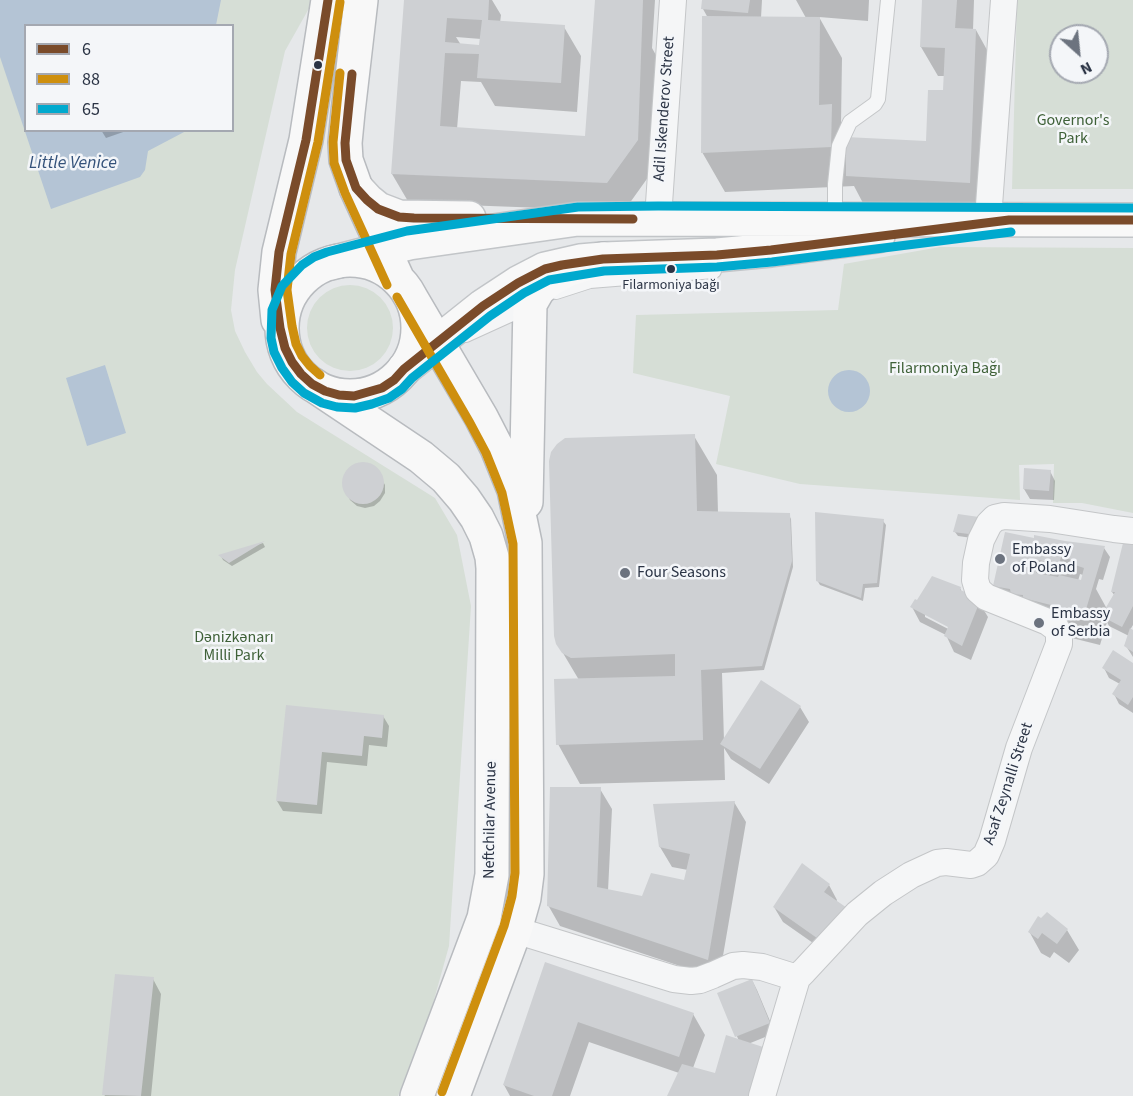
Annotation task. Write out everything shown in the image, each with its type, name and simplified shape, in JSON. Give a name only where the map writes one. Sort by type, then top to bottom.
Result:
[{"type":"main road","points":[[328,0],[306,140],[279,252],[275,290],[280,328],[285,348],[292,362],[312,384],[332,393],[354,396],[382,388],[483,306],[518,283],[545,269],[580,261],[603,259],[717,255],[782,249],[999,219]]},
{"type":"main road","points":[[361,0],[345,143],[346,160],[356,188],[414,303],[418,316],[414,351],[404,369]]},
{"type":"main road","points":[[356,188],[378,209],[399,217],[1133,220]]},
{"type":"main road","points":[[285,348],[284,313],[293,291],[320,267],[350,257],[409,243],[578,219]]},
{"type":"main road","points":[[525,543],[530,304],[538,290],[549,280],[567,270],[603,259]]},
{"type":"main road","points":[[331,263],[360,261],[374,264],[387,270],[403,285]]},
{"type":"main road","name":"Neftchilar Avenue","points":[[403,285],[482,417],[507,469],[514,490],[525,543],[527,874],[524,898],[515,930],[453,1096]]},
{"type":"main road","name":"Neftchilar Avenue","points":[[312,384],[422,457],[446,478],[477,518],[486,536],[493,568],[492,875],[484,918],[417,1096]]},
{"type":"street","name":"Adil Iskenderov Street","points":[[658,218],[673,0]]},
{"type":"street","points":[[999,219],[1004,0]]},
{"type":"street","name":"Asaf Zeynalli Street","points":[[762,1096],[797,978],[857,914],[890,888],[937,863],[971,865],[982,860],[992,841],[1019,748],[1059,644],[1059,634],[1056,628],[1048,622],[986,597],[978,590],[975,580],[976,563],[981,540],[989,524],[995,518],[1004,516],[1050,519],[1133,531]]},
{"type":"street","points":[[515,930],[690,981],[700,980],[734,966],[743,965],[762,967],[797,978]]},
{"type":"lane","points":[[835,219],[835,184],[839,146],[850,122],[875,104],[878,99],[888,0]]},
{"type":"lane","points":[[438,342],[465,335],[566,288],[590,281],[762,267],[896,234]]},
{"type":"green space","name":"Dənizkənarı Milli Park","points":[[0,0],[312,0],[285,51],[235,270],[231,310],[235,331],[257,372],[297,412],[435,498],[457,535],[471,606],[449,946],[432,1007],[398,1096],[0,1096]]},
{"type":"green space","name":"Governor's Park","points":[[1017,0],[1133,0],[1133,189],[1012,189]]},
{"type":"green space","name":"Filarmoniya Bağı","points":[[940,247],[1133,248],[1133,513],[1082,503],[1053,503],[1054,464],[1019,465],[1020,500],[800,484],[716,464],[730,396],[633,373],[636,315],[838,310],[844,264]]},
{"type":"green space","points":[[342,285],[358,285],[381,297],[390,311],[393,328],[390,345],[381,359],[358,371],[342,371],[326,364],[314,352],[307,336],[307,320],[314,304],[326,292]]},
{"type":"water","name":"Little Venice","points":[[0,0],[221,0],[216,24],[24,24],[24,129],[0,57]]},
{"type":"water","name":"Little Venice","points":[[25,132],[184,132],[148,151],[145,170],[140,177],[51,209]]},
{"type":"water","points":[[105,365],[126,433],[87,446],[66,378]]},
{"type":"water","points":[[849,370],[857,371],[864,376],[869,383],[869,399],[864,406],[857,411],[849,412],[841,411],[834,406],[829,399],[828,391],[829,383],[834,376],[841,371]]},
{"type":"building","points":[[404,0],[489,0],[488,20],[565,25],[561,83],[477,78],[479,54],[445,53],[440,126],[585,136],[595,0],[643,0],[638,140],[607,183],[391,174]],"holes":[[[447,18],[482,20],[479,45],[445,42]]]},
{"type":"building","points":[[702,0],[750,0],[748,13],[701,9]]},
{"type":"building","points":[[922,0],[957,0],[955,28],[976,29],[970,183],[846,176],[846,137],[926,141],[928,90],[943,90],[945,48],[920,47]]},
{"type":"building","points":[[702,16],[820,17],[819,105],[832,104],[831,147],[701,153]]},
{"type":"building","name":"Four Seasons","points":[[695,434],[697,511],[790,513],[792,561],[762,666],[701,670],[703,740],[556,745],[554,679],[675,676],[675,654],[571,658],[562,653],[556,644],[549,461],[551,452],[565,438]]},
{"type":"building","points":[[363,462],[378,468],[384,483],[378,498],[363,504],[348,498],[342,483],[348,468]]},
{"type":"building","points":[[1024,468],[1051,470],[1049,491],[1023,489]]},
{"type":"building","points":[[815,512],[884,519],[877,583],[863,584],[861,598],[816,581]]},
{"type":"building","points":[[958,514],[979,517],[977,535],[953,532]]},
{"type":"building","points":[[1005,532],[1034,538],[1034,535],[1105,546],[1084,616],[1054,610],[1055,606],[1023,598],[1023,595],[1011,594],[1010,589],[993,586]],"holes":[[[1061,557],[1073,560],[1072,564],[1084,568],[1081,580],[1036,573],[1039,560],[1059,565]]]},
{"type":"building","points":[[265,541],[229,563],[218,555]]},
{"type":"building","points":[[1123,543],[1133,544],[1133,606],[1122,627],[1101,616],[1115,592],[1111,592]]},
{"type":"building","points":[[932,576],[961,587],[960,590],[976,596],[980,601],[962,646],[944,636],[948,627],[910,607]]},
{"type":"building","points":[[1130,628],[1133,630],[1133,652],[1124,646]]},
{"type":"building","points":[[1113,650],[1133,663],[1133,697],[1128,705],[1112,694],[1121,680],[1102,668]]},
{"type":"building","points":[[761,680],[801,706],[760,769],[720,744]]},
{"type":"building","points":[[286,705],[384,715],[382,738],[364,736],[362,756],[322,752],[317,805],[276,801]]},
{"type":"building","points":[[550,787],[601,787],[597,887],[642,896],[651,873],[684,880],[690,854],[659,847],[653,804],[735,801],[708,960],[547,906]]},
{"type":"building","points":[[802,863],[830,884],[824,892],[850,910],[824,943],[773,907]]},
{"type":"building","points":[[1047,912],[1068,929],[1057,944],[1042,933],[1038,939],[1028,932],[1038,916],[1041,918]]},
{"type":"building","points":[[545,962],[694,1013],[679,1057],[578,1022],[552,1096],[534,1096],[503,1085]]},
{"type":"building","points":[[115,974],[154,977],[141,1096],[102,1095]]},
{"type":"building","points":[[752,979],[770,1023],[735,1037],[717,993]]},
{"type":"building","points":[[726,1035],[763,1047],[749,1096],[667,1096],[682,1064],[715,1073]]},
{"type":"transit line","name":"6","points":[[328,0],[306,140],[279,252],[275,290],[280,328],[285,348],[292,362],[312,384],[339,395],[354,396],[382,388],[483,306],[518,283],[545,269],[562,265],[603,259],[717,255],[771,250],[1009,220],[1133,220]]},
{"type":"transit line","name":"88","points":[[320,375],[302,356],[296,344],[287,290],[291,254],[318,142],[340,2]]},
{"type":"transit line","name":"88","points":[[340,73],[333,142],[334,163],[345,193],[387,285]]},
{"type":"transit line","name":"6","points":[[352,74],[345,143],[346,160],[356,188],[378,209],[399,217],[414,218],[633,219]]},
{"type":"transit line","name":"65","points":[[1011,232],[772,262],[717,267],[604,271],[549,280],[524,293],[490,316],[389,398],[355,408],[322,403],[304,393],[282,368],[274,352],[271,338],[272,310],[282,286],[302,265],[327,252],[407,231],[578,207],[1133,208]]},
{"type":"transit line","name":"88","points":[[397,297],[486,453],[502,493],[513,544],[515,873],[504,926],[442,1092]]},
{"type":"place","name":"Filarmoniya bağı","points":[[671,269]]},
{"type":"place","name":"Embassy of Poland","points":[[1000,559]]},
{"type":"place","name":"Four Seasons","points":[[625,573]]},
{"type":"place","name":"Embassy of Serbia","points":[[1039,623]]}]
